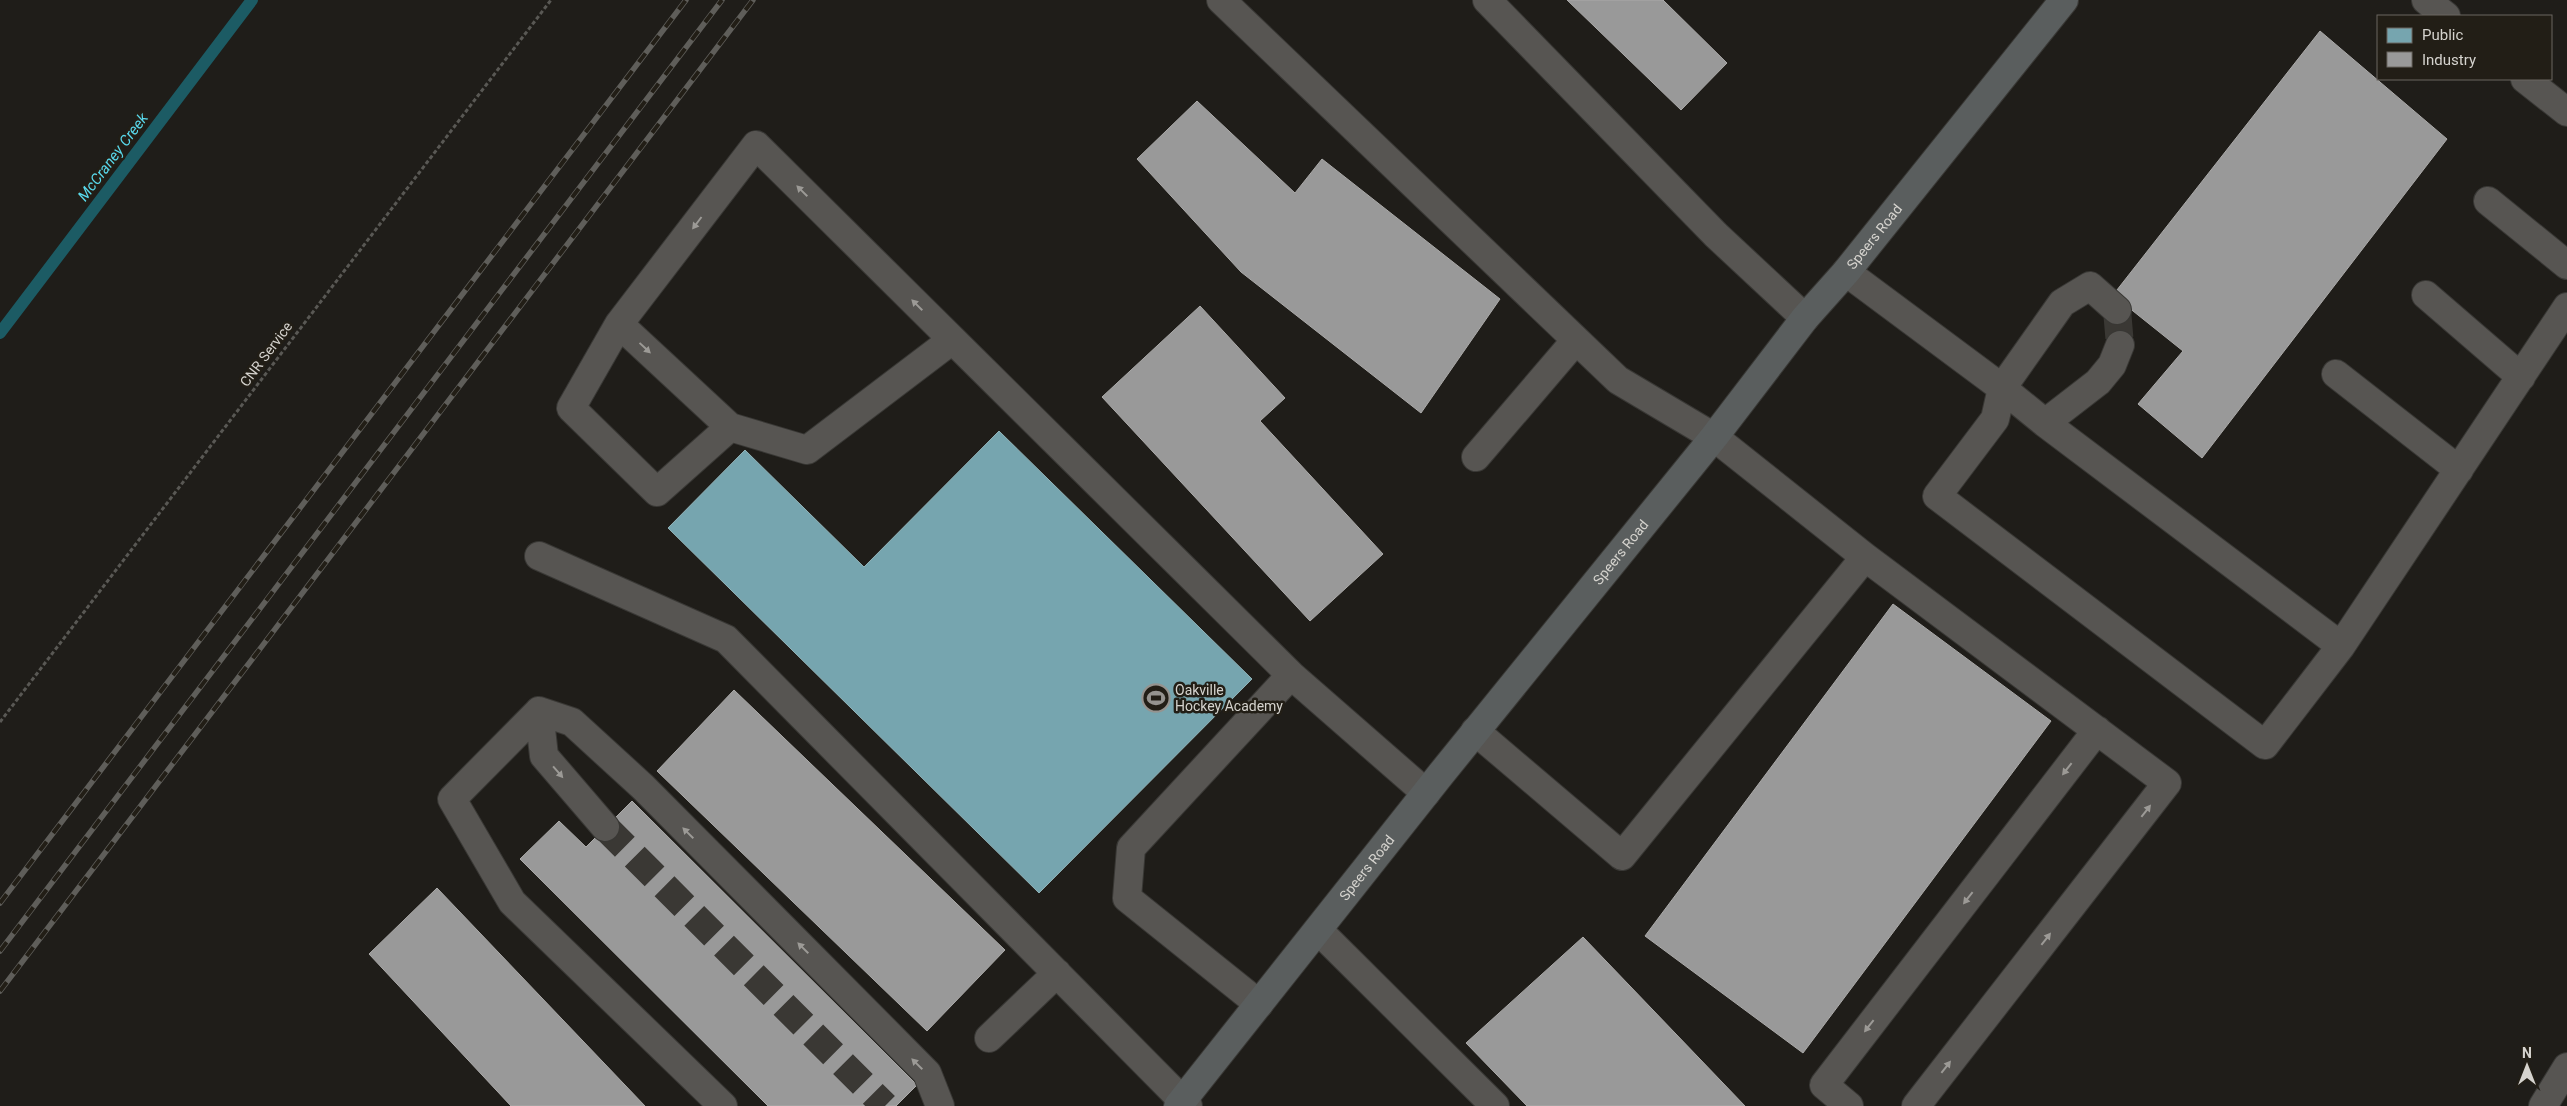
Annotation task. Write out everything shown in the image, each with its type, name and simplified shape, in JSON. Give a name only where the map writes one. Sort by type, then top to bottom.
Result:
[{"type":"main road","name":"Speers Road","points":[[1183,1104],[1259,1004],[1475,731],[1714,437],[1805,318],[1846,272],[2053,4]]},
{"type":"street","points":[[1221,0],[1618,380],[1714,437],[1865,557],[2167,783],[1916,1106]]},
{"type":"street","points":[[1487,0],[1716,235],[1805,318]]},
{"type":"street","points":[[2426,0],[2445,15]]},
{"type":"street","points":[[2526,80],[2567,112]]},
{"type":"street","points":[[730,427],[657,492],[571,408],[619,324],[756,145],[1291,676],[1426,793]]},
{"type":"street","points":[[2488,201],[2567,265]]},
{"type":"street","points":[[1846,272],[2341,646]]},
{"type":"street","points":[[2118,310],[2090,286],[2062,303],[2002,388],[1995,418],[1937,496],[2265,745],[2341,646],[2567,307]]},
{"type":"street","points":[[2426,295],[2520,376]]},
{"type":"street","points":[[619,324],[730,427],[807,450],[952,340]]},
{"type":"street","points":[[1476,457],[1576,340]]},
{"type":"street","points":[[2045,423],[2098,382],[2112,365],[2120,345]]},
{"type":"street","points":[[2336,374],[2459,470]]},
{"type":"street","points":[[539,556],[726,639],[1057,973],[1183,1104]]},
{"type":"street","points":[[1475,731],[1622,856],[1865,557]]},
{"type":"street","points":[[1259,1004],[1127,898],[1131,848],[1291,676]]},
{"type":"street","points":[[540,711],[544,756],[605,827]]},
{"type":"street","points":[[540,711],[452,799],[512,902],[723,1106]]},
{"type":"street","points":[[540,711],[572,722],[643,787],[927,1073],[940,1106]]},
{"type":"street","points":[[1849,1106],[1824,1085],[2097,730]]},
{"type":"street","points":[[1318,930],[1495,1106]]},
{"type":"street","points":[[989,1038],[1057,973]]},
{"type":"street","points":[[2543,1106],[2567,1067]]},
{"type":"path","name":"CNR Service","points":[[0,722],[551,0]]},
{"type":"building: Public","points":[[999,431],[1252,679],[1039,893],[668,528],[745,450],[864,567]]},
{"type":"building: Industry","points":[[1567,0],[1663,0],[1727,63],[1681,110]]},
{"type":"building: Industry","points":[[2320,31],[2447,139],[2202,458],[2138,404],[2183,351],[2113,295]]},
{"type":"building: Industry","points":[[1197,101],[1295,193],[1322,159],[1500,299],[1421,413],[1241,272],[1137,159]]},
{"type":"building: Industry","points":[[1200,306],[1285,398],[1260,421],[1383,554],[1310,621],[1102,397]]},
{"type":"building: Industry","points":[[1893,604],[2051,721],[1803,1053],[1645,936]]},
{"type":"building: Industry","points":[[734,690],[1005,950],[927,1031],[657,771]]},
{"type":"building: Industry","points":[[632,801],[917,1085],[896,1106],[768,1106],[520,859],[559,821],[586,847]]},
{"type":"building: Industry","points":[[437,888],[645,1106],[511,1106],[369,954]]},
{"type":"building: Industry","points":[[1583,937],[1745,1106],[1527,1106],[1466,1043]]},
{"type":"waterway","name":"McCraney Creek","points":[[0,333],[252,0]]},
{"type":"tunnel","points":[[2117,310],[2120,345]]},
{"type":"tunnel","points":[[605,827],[885,1106]]},
{"type":"railway","points":[[0,903],[686,0]]},
{"type":"railway","points":[[0,951],[722,0]]},
{"type":"railway","points":[[0,991],[753,0]]},
{"type":"place","name":"Oakville Hockey Academy","points":[[1156,698]]}]
